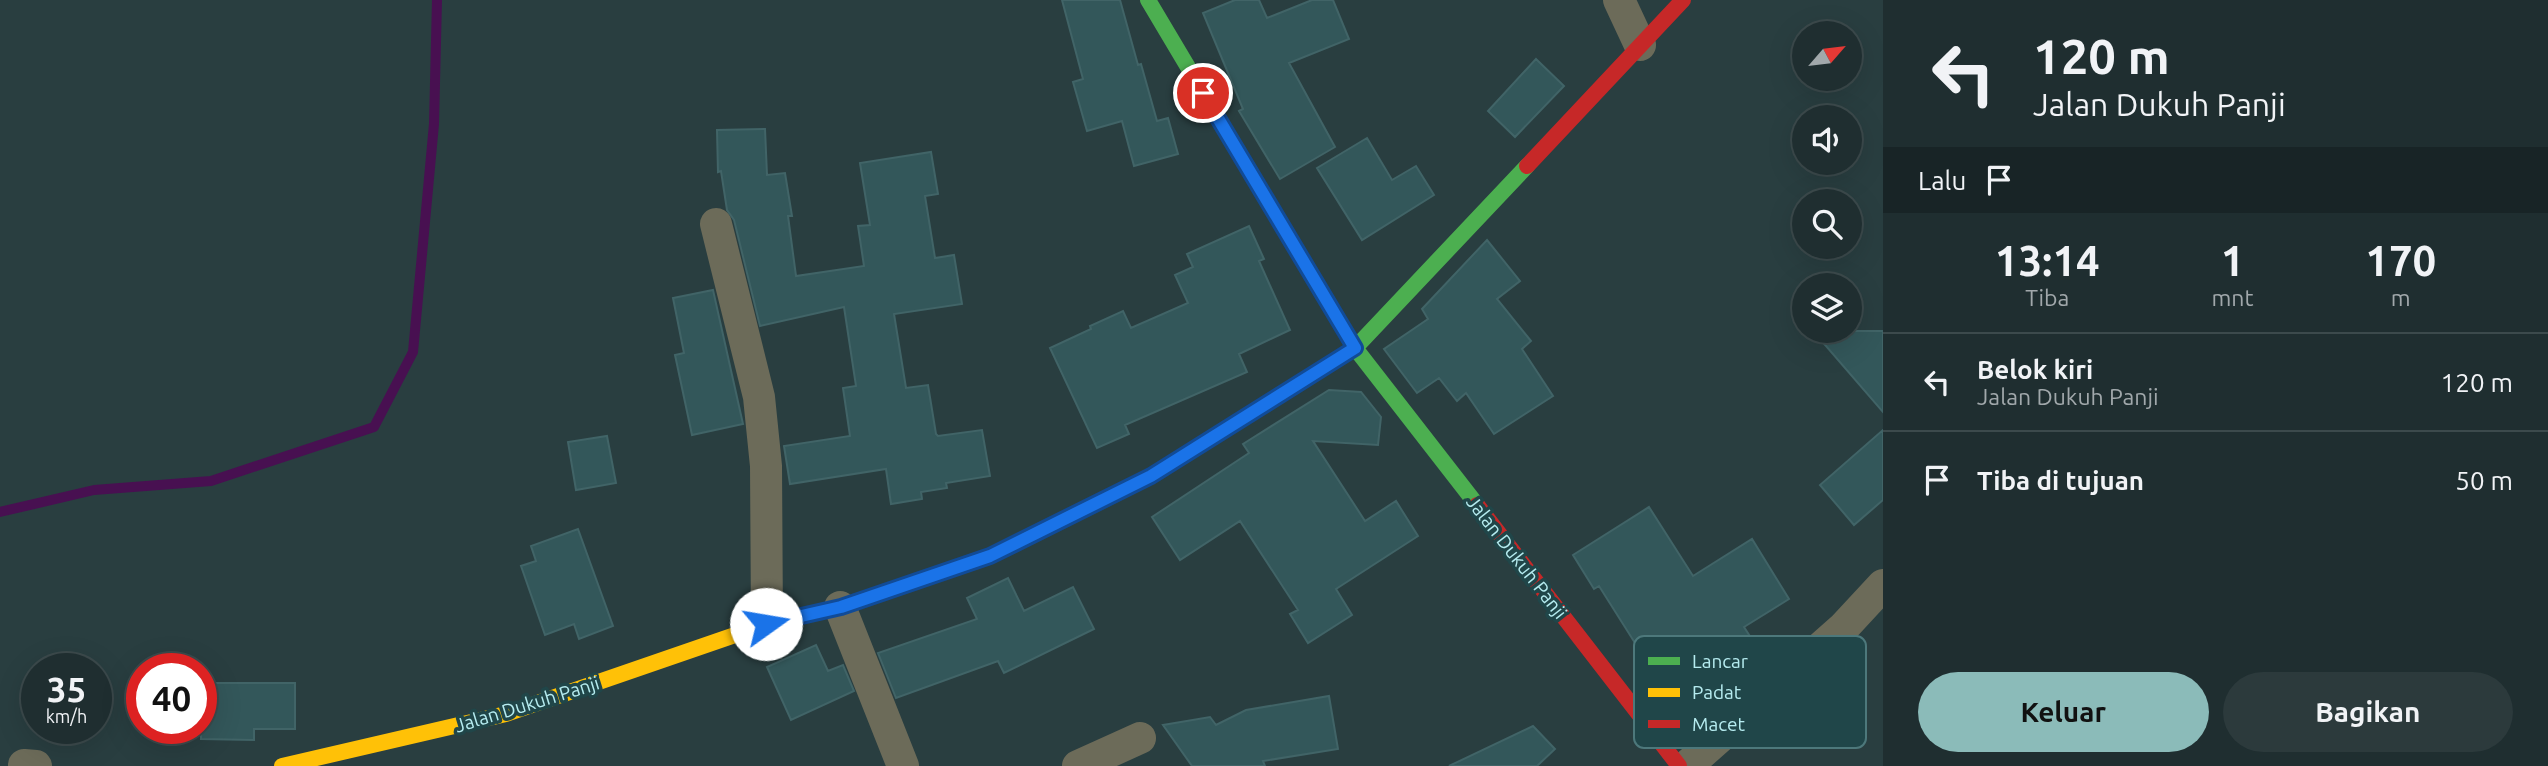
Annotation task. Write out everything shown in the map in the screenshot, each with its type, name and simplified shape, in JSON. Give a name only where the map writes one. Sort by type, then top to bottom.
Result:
[{"type":"street","name":"Jalan Dukuh Panji","points":[[1148,0],[1355,348],[1634,708]]},
{"type":"street","points":[[1619,0],[1640,45]]},
{"type":"street","name":"Jalan Dukuh Panji","points":[[282,766],[506,714],[766,624],[841,607],[990,556],[1151,476],[1355,348],[1683,0]]},
{"type":"street","points":[[716,224],[759,397],[766,466],[766,624]]},
{"type":"street","points":[[1833,636],[1883,585]]},
{"type":"street","points":[[841,607],[903,766]]},
{"type":"street","points":[[1078,766],[1140,738]]},
{"type":"street","name":"Jalan Dukuh Panji","points":[[1665,748],[1679,766]]},
{"type":"street","points":[[1687,766],[1707,748]]},
{"type":"building","points":[[1062,0],[1120,0],[1157,121],[1168,118],[1178,154],[1134,166],[1122,121],[1087,131],[1073,82],[1083,79]]},
{"type":"building","points":[[1235,0],[1259,0],[1267,18],[1312,0],[1333,0],[1349,39],[1289,63],[1335,147],[1280,179],[1239,111],[1243,109],[1203,13]]},
{"type":"building","points":[[1536,59],[1564,86],[1515,137],[1488,111]]},
{"type":"building","points":[[765,129],[767,175],[785,173],[792,216],[788,216],[796,276],[864,266],[858,226],[870,225],[860,163],[931,152],[938,194],[925,196],[935,258],[954,255],[962,304],[894,314],[906,388],[928,385],[938,436],[982,430],[990,476],[946,483],[947,488],[921,492],[922,499],[891,504],[886,469],[790,484],[784,446],[850,436],[843,388],[856,386],[844,307],[760,326],[734,220],[727,210],[721,171],[718,172],[717,130]]},
{"type":"building","points":[[1367,138],[1392,180],[1416,166],[1434,195],[1362,240],[1317,168]]},
{"type":"building","points":[[1249,226],[1264,259],[1259,261],[1290,330],[1239,354],[1247,372],[1125,425],[1129,434],[1097,448],[1050,348],[1123,311],[1131,328],[1188,303],[1175,275],[1193,267],[1187,254]]},
{"type":"building","points":[[1487,240],[1520,281],[1497,299],[1531,341],[1522,349],[1553,396],[1494,434],[1466,393],[1457,401],[1439,378],[1417,393],[1384,349],[1428,319],[1422,309]]},
{"type":"building","points":[[713,290],[743,424],[692,435],[675,355],[684,353],[673,298]]},
{"type":"building","points":[[1862,331],[1883,331],[1883,412],[1823,343],[1862,343]]},
{"type":"building","points":[[1329,390],[1361,392],[1381,417],[1378,445],[1313,441],[1365,521],[1396,501],[1418,536],[1336,589],[1352,615],[1308,643],[1290,614],[1298,610],[1240,521],[1180,560],[1152,517],[1249,453],[1243,444]]},
{"type":"building","points":[[1883,430],[1883,500],[1854,525],[1820,485]]},
{"type":"building","points":[[607,436],[616,483],[576,490],[568,442]]},
{"type":"building","points":[[1649,507],[1693,576],[1752,539],[1789,599],[1744,627],[1750,636],[1634,636],[1634,641],[1599,586],[1594,589],[1573,555]]},
{"type":"building","points":[[578,529],[613,626],[579,639],[574,624],[545,635],[521,566],[536,561],[531,546]]},
{"type":"building","points":[[1008,578],[1024,611],[1073,587],[1094,629],[1004,673],[998,661],[896,698],[878,653],[977,619],[967,598]]},
{"type":"building","points":[[816,645],[828,671],[843,665],[854,691],[791,720],[767,667]]},
{"type":"building","points":[[217,683],[295,683],[295,729],[254,729],[254,740],[217,739]]},
{"type":"building","points":[[1329,696],[1338,749],[1263,761],[1265,766],[1192,766],[1163,725],[1210,717],[1216,725],[1246,710]]},
{"type":"building","points":[[1533,726],[1555,749],[1537,766],[1449,766]]},
{"type":"waterway","points":[[0,512],[94,490],[211,481],[374,427],[413,352],[434,124],[437,0]]},
{"type":"traffic: fast","points":[[1148,0],[1355,348],[1477,505]]},
{"type":"traffic: fast","points":[[1248,415],[1355,348],[1527,166]]},
{"type":"traffic: slow","points":[[282,766],[506,714],[767,624],[844,606]]},
{"type":"traffic: jam","points":[[1527,166],[1683,0]]},
{"type":"traffic: jam","points":[[844,606],[990,556],[1151,476],[1248,415]]},
{"type":"traffic: jam","points":[[1477,505],[1634,708]]},
{"type":"traffic: jam","points":[[1665,748],[1679,766]]},
{"type":"route","points":[[766,624],[841,607],[990,556],[1151,476],[1355,348],[1203,93]]}]
